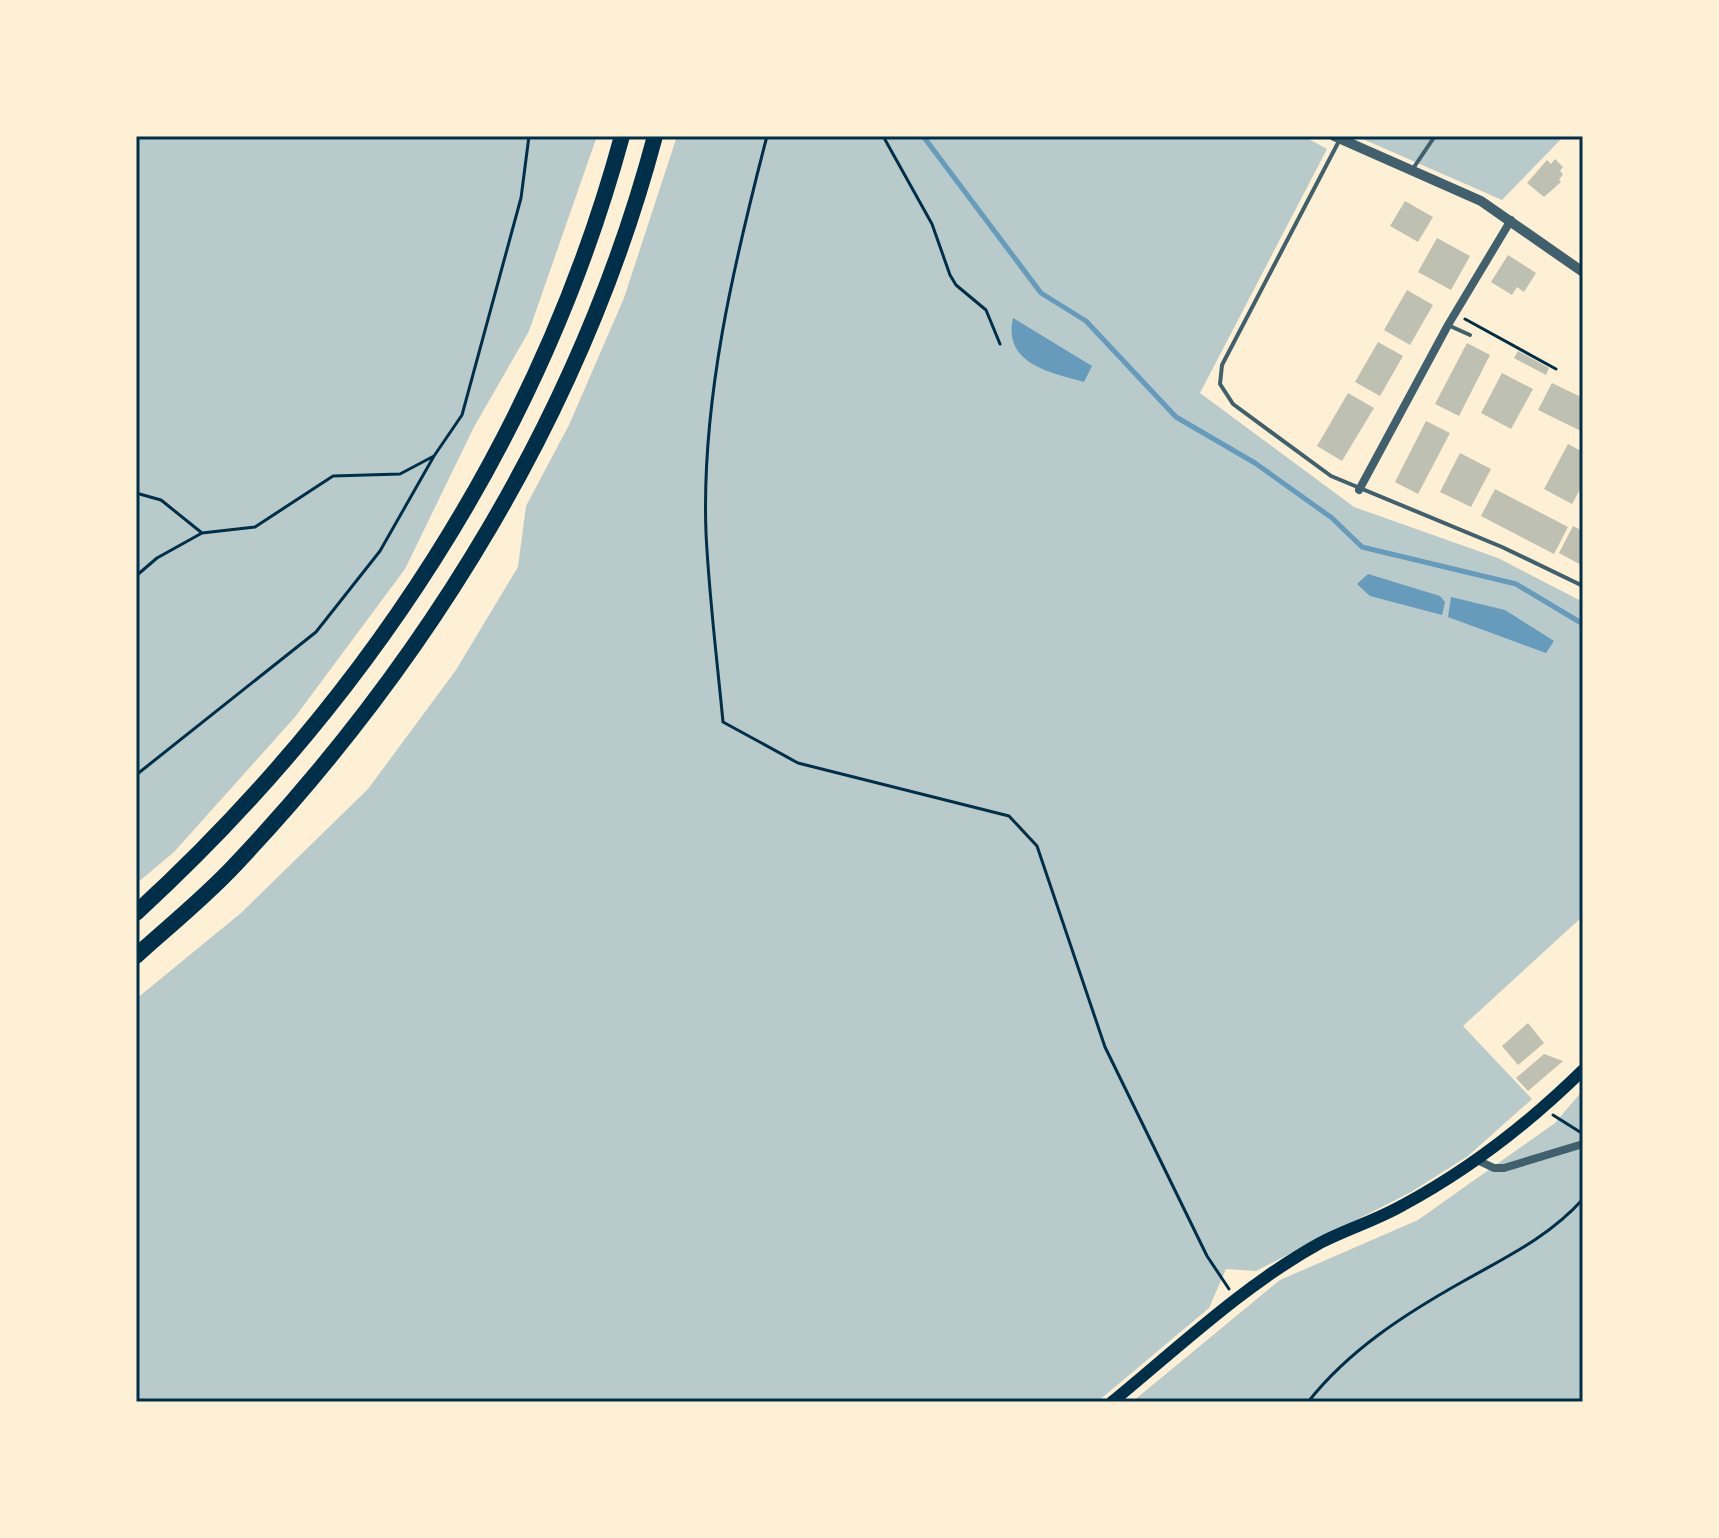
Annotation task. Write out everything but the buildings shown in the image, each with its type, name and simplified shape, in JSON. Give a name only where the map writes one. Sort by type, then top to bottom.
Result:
[{"type":"highway","points":[[136,913],[210,845],[316,727],[406,606],[487,471],[555,327],[622,136]]},
{"type":"highway","points":[[136,956],[232,868],[338,750],[432,623],[512,491],[583,345],[644,178],[655,136]]},
{"type":"main road","points":[[1112,1402],[1236,1299],[1319,1244],[1401,1206],[1477,1160],[1544,1109],[1583,1070]]},
{"type":"street","points":[[1337,138],[1481,201],[1583,272]]},
{"type":"street","points":[[1359,490],[1454,313],[1511,220]]},
{"type":"street","points":[[1477,1160],[1494,1168],[1504,1168],[1583,1144]]},
{"type":"lane","points":[[1412,170],[1435,136]]},
{"type":"lane","points":[[1337,138],[1222,365],[1220,384],[1233,404],[1331,476],[1502,547],[1583,586]]},
{"type":"lane","points":[[1448,325],[1470,335]]},
{"type":"path","points":[[136,775],[316,632],[380,551],[434,456],[462,415],[521,198],[529,136]]},
{"type":"path","points":[[767,136],[749,207],[712,400],[706,532],[723,722],[798,763],[1009,816],[1037,846],[1105,1047],[1207,1256],[1236,1299]]},
{"type":"path","points":[[883,136],[932,224],[950,275],[956,285],[986,310],[1000,344]]},
{"type":"path","points":[[1454,313],[1556,369]]},
{"type":"path","points":[[136,576],[157,558],[202,533],[255,527],[333,476],[400,474],[434,456]]},
{"type":"path","points":[[136,493],[161,500],[202,533]]},
{"type":"path","points":[[1544,1109],[1583,1134]]},
{"type":"path","points":[[1308,1402],[1359,1348],[1460,1283],[1531,1244],[1567,1217],[1583,1199]]},
{"type":"shaded area","points":[[136,136],[597,136],[529,331],[474,427],[405,569],[295,717],[174,852],[136,884]]},
{"type":"shaded area","points":[[677,136],[1303,136],[1327,149],[1200,393],[1354,507],[1498,558],[1583,602],[1583,916],[1463,1026],[1532,1099],[1468,1156],[1411,1192],[1256,1271],[1226,1269],[1209,1308],[1097,1402],[136,1402],[136,999],[241,913],[368,789],[456,670],[518,567],[526,506],[569,425],[624,298]]},
{"type":"shaded area","points":[[1356,136],[1564,136],[1502,200]]},
{"type":"shaded area","points":[[1583,1090],[1583,1402],[1132,1402],[1280,1280],[1418,1220],[1555,1123]]},
{"type":"water","points":[[1013,318],[1092,366],[1084,382],[1032,364],[1022,356],[1012,334]]},
{"type":"water","points":[[1368,574],[1440,596],[1445,602],[1442,615],[1370,596],[1357,584]]},
{"type":"water","points":[[1451,597],[1505,610],[1554,641],[1546,653],[1448,617]]},
{"type":"waterway","points":[[923,136],[1041,293],[1086,321],[1176,417],[1255,463],[1332,518],[1362,547],[1516,584],[1583,624]]}]
